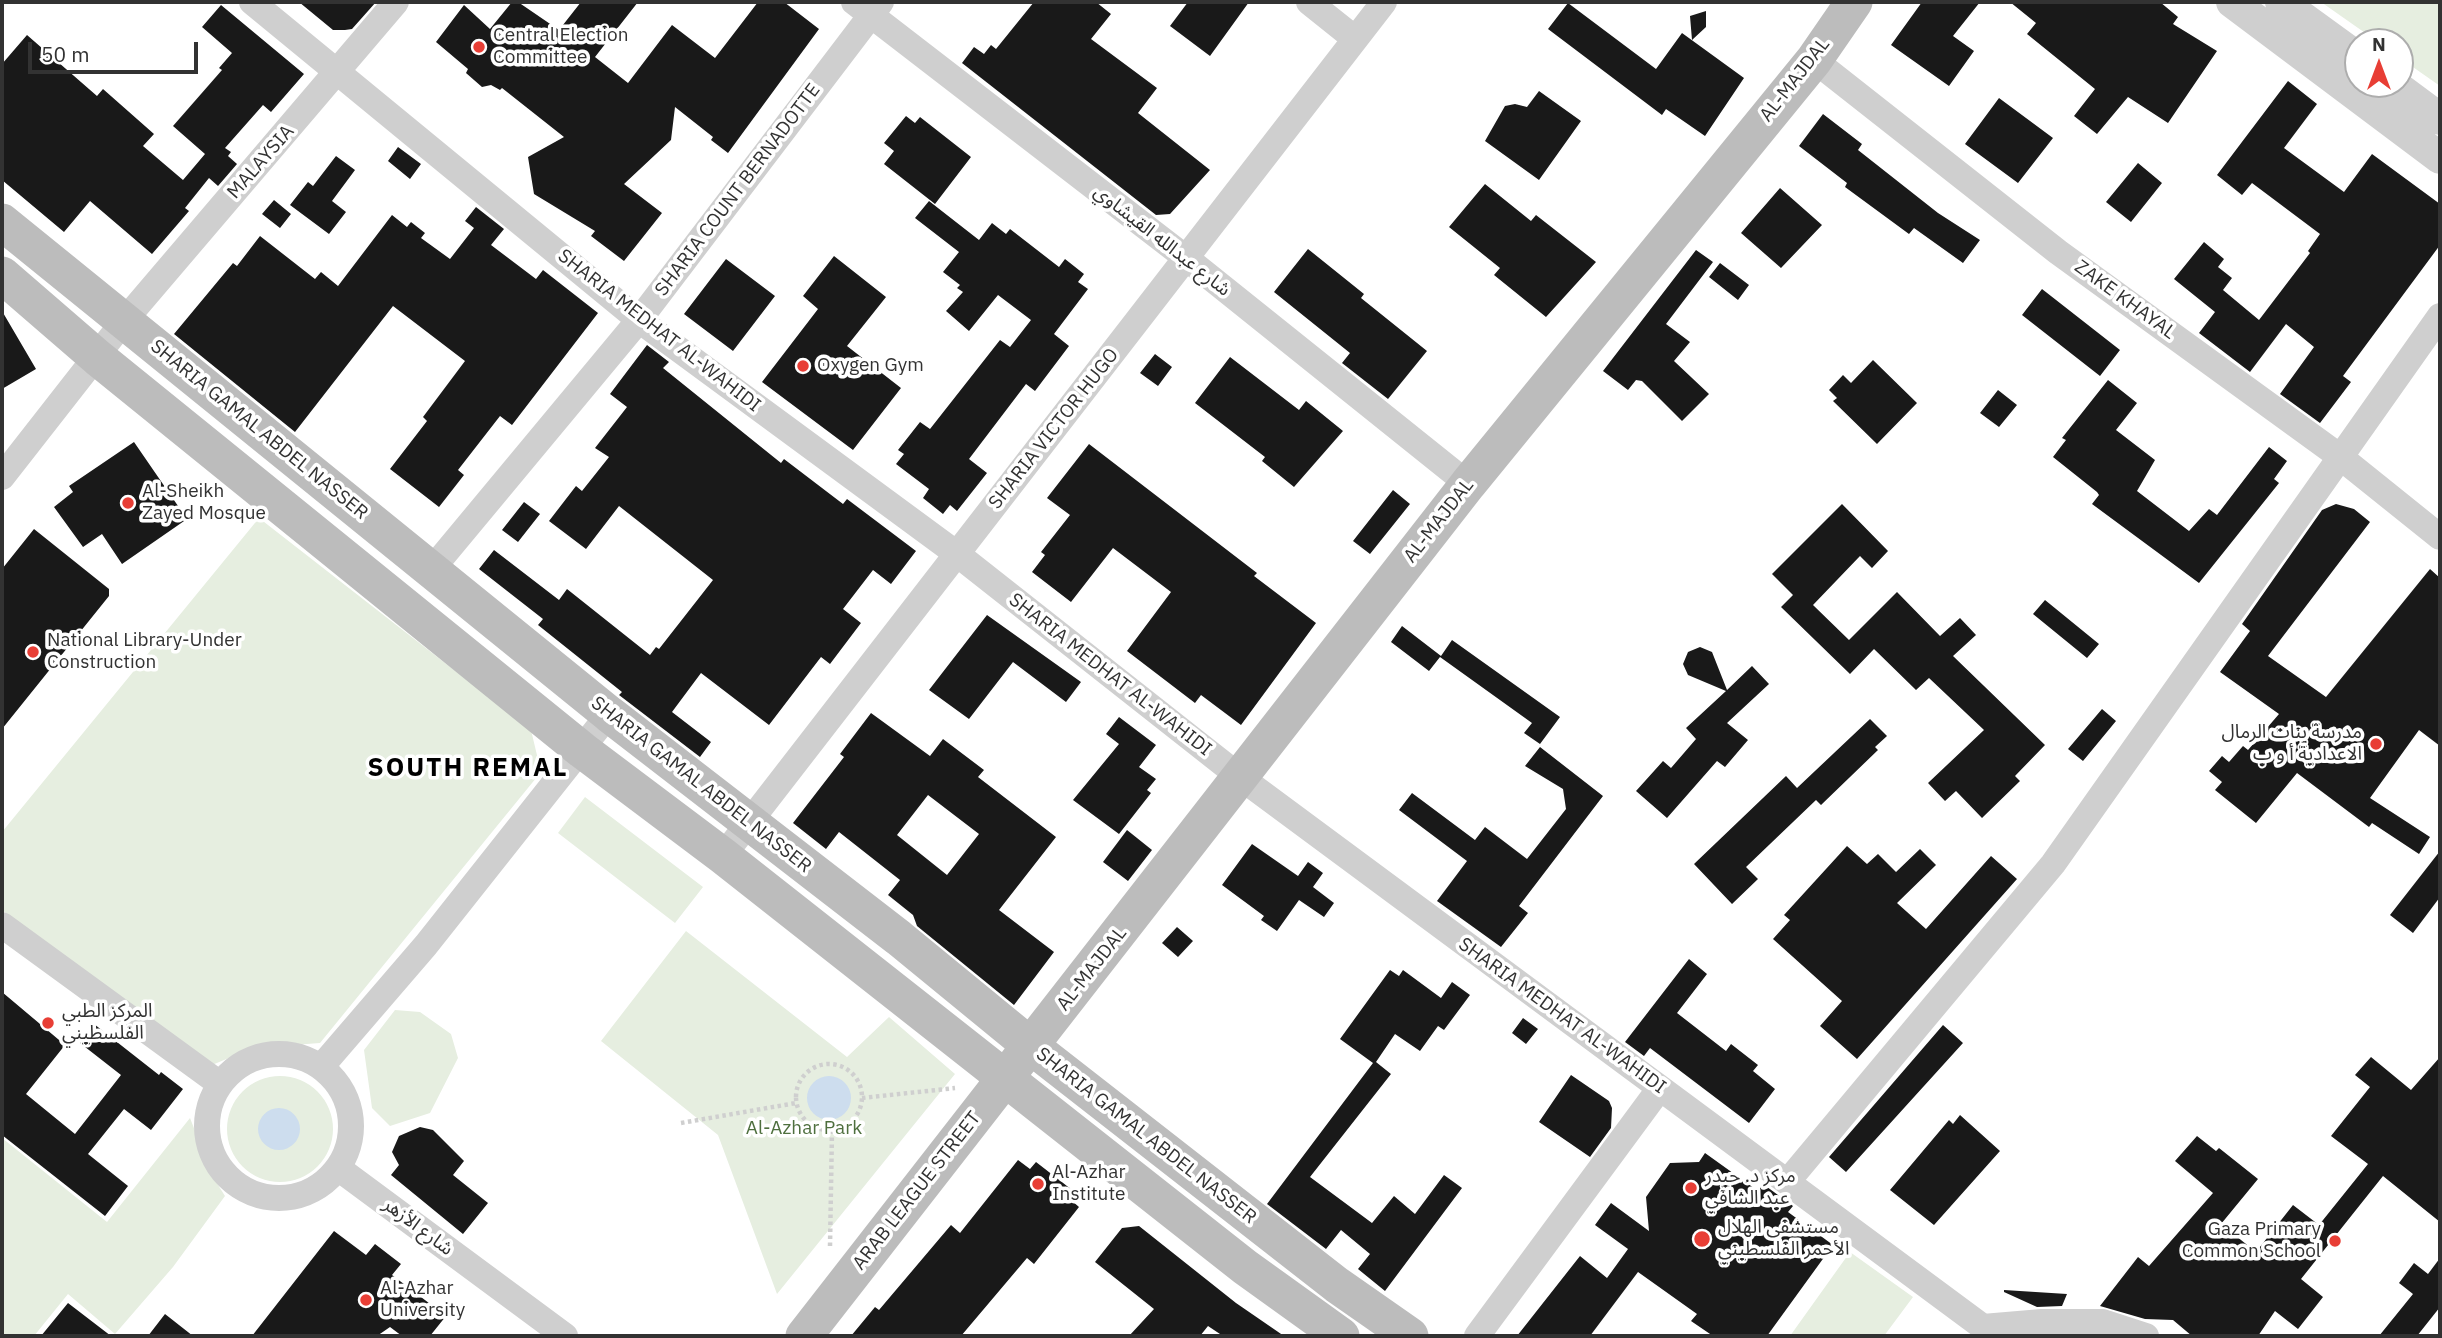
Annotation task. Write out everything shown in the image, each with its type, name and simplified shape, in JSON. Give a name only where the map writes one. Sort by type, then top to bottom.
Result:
[{"type":"main road","name":"AL-MAJDAL","points":[[1032,1047],[1468,484],[1814,60],[1854,2]]},
{"type":"main road","name":"SHARIA GAMAL ABDEL NASSER","points":[[2,222],[609,714],[899,938],[1032,1047],[1326,1277],[1410,1336]]},
{"type":"main road","points":[[2,275],[98,358],[582,750],[723,856],[1234,1259],[1340,1336]]},
{"type":"main road","name":"ARAB LEAGUE STREET","points":[[804,1336],[1032,1047]]},
{"type":"street","name":"SHARIA MEDHAT AL-WAHIDI","points":[[252,2],[339,70],[639,320],[957,554],[1240,777],[1989,1332],[2042,1322],[2103,1322],[2146,1336]]},
{"type":"street","name":"MALAYSIA","points":[[2,477],[98,358],[124,321],[396,2]]},
{"type":"street","points":[[1309,2],[1354,38]]},
{"type":"street","name":"SHARIA VICTOR HUGO","points":[[723,856],[1384,2]]},
{"type":"street","points":[[2232,2],[2440,158]]},
{"type":"street","points":[[2281,2],[2344,48]]},
{"type":"street","name":"شارع عبدالله القيشاوي","points":[[868,6],[1468,484]]},
{"type":"street","name":"SHARIA COUNT BERNADOTTE","points":[[432,569],[639,320],[868,6]]},
{"type":"street","name":"ZAKE KHAYAL","points":[[1814,60],[2058,251],[2339,456],[2440,537]]},
{"type":"street","points":[[2412,98],[2440,119]]},
{"type":"street","points":[[1788,1181],[2053,864],[2440,316]]},
{"type":"street","points":[[321,1067],[426,946],[609,714]]},
{"type":"street","points":[[2,925],[220,1084]]},
{"type":"street","points":[[279,1054],[301,1057],[321,1067],[342,1093],[352,1125],[348,1148],[338,1168],[322,1184],[291,1196],[258,1195],[237,1185],[221,1169],[211,1149],[207,1127],[210,1105],[220,1084],[236,1068],[256,1058],[279,1054]]},
{"type":"street","points":[[1477,1336],[1660,1088]]},
{"type":"street","name":"شارع الأزهر","points":[[338,1168],[565,1336]]},
{"type":"path","points":[[824,1064],[836,1064],[855,1076],[862,1098],[857,1116],[850,1123],[832,1130],[810,1125],[802,1117],[796,1102],[798,1084],[804,1074],[824,1064]]},
{"type":"path","points":[[862,1098],[955,1088]]},
{"type":"path","points":[[681,1123],[796,1102]]},
{"type":"path","points":[[830,1246],[832,1130]]},
{"type":"green space","points":[[2321,2],[2440,2],[2440,86],[2414,68],[2414,28],[2358,28]]},
{"type":"green space","points":[[259,518],[531,730],[541,772],[320,1043],[253,1048],[212,1065],[2,910],[2,832]]},
{"type":"green space","points":[[585,797],[703,887],[675,923],[558,833]]},
{"type":"green space","name":"Al-Azhar Park","points":[[686,931],[847,1057],[889,1017],[955,1074],[777,1294],[718,1135],[601,1041]]},
{"type":"green space","points":[[395,1010],[420,1012],[451,1034],[458,1058],[430,1113],[390,1126],[372,1108],[364,1050]]},
{"type":"green space","points":[[280,1076],[300,1080],[317,1092],[329,1109],[333,1129],[329,1149],[317,1166],[300,1178],[280,1182],[260,1178],[243,1166],[231,1149],[227,1129],[231,1109],[243,1092],[260,1080]]},
{"type":"green space","points":[[190,1118],[213,1177],[225,1196],[173,1267],[115,1334],[68,1294],[34,1336],[2,1336],[2,1138],[107,1222]]},
{"type":"green space","points":[[1850,1252],[1913,1297],[1884,1336],[1790,1336]]},
{"type":"water","points":[[829,1076],[844,1083],[851,1098],[844,1113],[829,1120],[814,1113],[807,1098],[814,1083]]},
{"type":"water","points":[[279,1108],[294,1114],[300,1129],[294,1144],[279,1150],[264,1144],[258,1129],[264,1114]]},
{"type":"building","points":[[299,2],[376,2],[352,29],[333,30]]},
{"type":"building","points":[[512,2],[518,2],[559,30],[581,2],[638,2],[595,57],[628,83],[672,25],[715,58],[758,2],[784,2],[819,29],[728,153],[711,140],[713,137],[675,107],[671,140],[624,184],[662,213],[624,261],[591,236],[595,231],[534,194],[528,157],[564,137],[502,88],[500,90],[491,85],[482,87],[466,73],[468,69],[436,42],[464,5],[490,29]]},
{"type":"building","points":[[1034,2],[1096,2],[1111,14],[1091,39],[1157,88],[1138,113],[1210,170],[1170,214],[1156,215],[962,63],[974,47],[984,54],[991,45],[996,49]]},
{"type":"building","points":[[1188,2],[1249,2],[1210,56],[1170,26]]},
{"type":"building","points":[[1922,2],[1980,2],[1953,36],[1974,51],[1949,86],[1891,45]]},
{"type":"building","points":[[2010,2],[2160,2],[2178,17],[2173,24],[2217,51],[2168,123],[2128,97],[2097,134],[2074,116],[2095,89],[2027,34],[2036,23]]},
{"type":"building","points":[[1568,3],[1656,69],[1682,33],[1744,78],[1705,136],[1666,109],[1662,115],[1548,29]]},
{"type":"building","points":[[221,5],[304,74],[271,112],[263,105],[225,148],[231,152],[228,156],[237,164],[218,186],[209,178],[185,208],[189,211],[152,254],[90,201],[64,232],[2,180],[2,64],[27,35],[97,96],[103,89],[154,134],[143,146],[183,180],[205,154],[173,126],[222,70],[219,68],[232,53],[202,27]]},
{"type":"building","points":[[1706,11],[1706,27],[1692,40],[1690,16]]},
{"type":"building","points":[[2288,81],[2317,104],[2284,148],[2344,192],[2372,154],[2440,204],[2440,245],[2343,376],[2351,382],[2320,423],[2280,394],[2314,347],[2286,324],[2250,372],[2199,333],[2215,312],[2174,279],[2204,242],[2224,259],[2218,267],[2232,278],[2223,290],[2259,320],[2310,253],[2308,251],[2320,234],[2252,183],[2242,195],[2217,175]]},
{"type":"building","points":[[1539,91],[1581,121],[1539,180],[1485,141],[1505,106],[1515,104],[1527,107]]},
{"type":"building","points":[[1999,98],[2053,138],[2018,183],[1965,144]]},
{"type":"building","points":[[1823,114],[1862,144],[1858,150],[1938,213],[1980,240],[1963,263],[1914,228],[1909,234],[1845,187],[1847,183],[1799,146]]},
{"type":"building","points":[[906,116],[915,123],[920,117],[971,157],[935,204],[884,164],[894,151],[884,143]]},
{"type":"building","points":[[398,147],[421,164],[410,179],[388,161]]},
{"type":"building","points":[[336,156],[355,170],[332,201],[346,212],[329,234],[290,205],[308,182],[313,186]]},
{"type":"building","points":[[2138,163],[2162,183],[2131,222],[2106,202]]},
{"type":"building","points":[[1485,184],[1531,221],[1536,215],[1596,262],[1546,317],[1494,275],[1500,268],[1449,227]]},
{"type":"building","points":[[1780,188],[1822,225],[1781,268],[1741,233]]},
{"type":"building","points":[[274,200],[291,214],[280,228],[262,214]]},
{"type":"building","points":[[929,201],[979,240],[992,223],[1006,234],[1010,229],[1059,267],[1065,259],[1084,274],[1078,282],[1088,289],[1054,334],[1069,346],[1035,391],[1026,384],[969,459],[987,473],[957,511],[950,505],[943,514],[923,498],[929,489],[896,464],[904,454],[898,450],[920,422],[930,429],[1000,340],[1010,347],[1031,320],[998,295],[969,331],[946,311],[963,292],[957,288],[960,285],[943,272],[959,252],[915,218]]},
{"type":"building","points":[[476,207],[504,229],[491,245],[536,279],[543,270],[598,313],[512,425],[500,416],[458,470],[464,475],[439,507],[390,469],[427,421],[423,417],[465,361],[393,306],[295,432],[174,334],[233,263],[237,266],[260,236],[315,279],[321,272],[338,286],[392,215],[407,227],[411,222],[425,233],[421,238],[450,259],[474,228],[465,221]]},
{"type":"building","points":[[1308,249],[1364,294],[1361,298],[1427,351],[1388,399],[1342,363],[1350,353],[1274,292]]},
{"type":"building","points":[[1696,250],[1713,262],[1666,324],[1690,342],[1674,361],[1709,394],[1682,421],[1642,381],[1636,380],[1628,390],[1603,371]]},
{"type":"building","points":[[834,256],[886,297],[847,346],[901,388],[853,450],[762,382],[818,309],[803,296]]},
{"type":"building","points":[[726,259],[775,296],[733,351],[684,314]]},
{"type":"building","points":[[1720,263],[1749,285],[1738,300],[1709,277]]},
{"type":"building","points":[[2042,289],[2120,350],[2100,376],[2022,315]]},
{"type":"building","points":[[2,311],[36,369],[2,389]]},
{"type":"building","points":[[647,345],[669,362],[663,368],[781,463],[784,459],[843,504],[847,499],[916,551],[891,584],[873,570],[843,609],[861,623],[830,664],[821,657],[769,725],[701,673],[672,712],[711,742],[700,757],[619,695],[622,692],[538,625],[543,619],[479,569],[494,550],[559,600],[567,589],[650,655],[656,647],[659,649],[713,580],[619,506],[586,549],[549,521],[576,486],[582,491],[609,457],[595,448],[627,407],[610,394]]},
{"type":"building","points":[[1155,354],[1172,367],[1158,386],[1140,373]]},
{"type":"building","points":[[1230,357],[1299,410],[1306,401],[1343,431],[1294,487],[1262,461],[1265,457],[1195,403]]},
{"type":"building","points":[[1873,360],[1917,403],[1877,444],[1833,401],[1837,398],[1829,390],[1843,375],[1851,383]]},
{"type":"building","points":[[2108,380],[2137,403],[2116,430],[2155,460],[2137,491],[2189,531],[2209,509],[2217,515],[2269,447],[2287,461],[2274,479],[2279,483],[2199,583],[2092,504],[2099,495],[2097,492],[2053,457],[2066,440],[2062,438]]},
{"type":"building","points":[[1998,390],[2017,405],[1999,427],[1980,413]]},
{"type":"building","name":"Al-Sheikh Zayed Mosque","points":[[134,442],[187,519],[122,564],[102,534],[83,547],[54,507],[73,492],[69,486]]},
{"type":"building","points":[[1089,444],[1257,573],[1254,576],[1316,623],[1241,725],[1201,695],[1195,703],[1127,651],[1171,592],[1113,548],[1071,602],[1032,572],[1045,555],[1041,552],[1070,515],[1047,498]]},
{"type":"building","points":[[1393,490],[1410,504],[1370,554],[1353,541]]},
{"type":"building","points":[[524,502],[540,514],[518,542],[502,530]]},
{"type":"building","points":[[1842,504],[1888,551],[1872,568],[1860,556],[1813,605],[1849,640],[1897,592],[1940,636],[1960,618],[1976,635],[1953,656],[2045,745],[2015,776],[2020,781],[1982,818],[1956,791],[1945,801],[1928,783],[1984,730],[1929,678],[1916,690],[1874,649],[1850,674],[1781,607],[1793,595],[1772,574]]},
{"type":"building","points":[[2336,504],[2354,509],[2370,522],[2268,656],[2326,697],[2430,569],[2440,578],[2440,746],[2419,730],[2370,798],[2430,837],[2419,854],[2372,823],[2369,827],[2297,773],[2256,823],[2215,790],[2222,782],[2209,771],[2222,756],[2229,762],[2243,746],[2248,750],[2279,714],[2220,672],[2250,631],[2242,624],[2322,510]]},
{"type":"building","name":"National Library-Under Construction","points":[[34,529],[109,589],[109,596],[2,729],[2,569]]},
{"type":"building","points":[[2045,600],[2099,644],[2087,658],[2033,614]]},
{"type":"building","points":[[987,615],[1081,682],[1066,702],[1013,662],[969,719],[929,690]]},
{"type":"building","points":[[1402,626],[1441,656],[1452,640],[1560,717],[1540,744],[1524,733],[1532,723],[1440,657],[1429,671],[1391,642]]},
{"type":"building","points":[[1700,647],[1712,652],[1727,690],[1752,666],[1769,684],[1727,723],[1748,740],[1725,767],[1717,761],[1667,818],[1636,791],[1663,761],[1671,768],[1696,739],[1686,728],[1726,691],[1688,675],[1683,664],[1688,652]]},
{"type":"building","points":[[2102,709],[2116,721],[2083,761],[2068,749]]},
{"type":"building","points":[[871,713],[930,756],[943,739],[984,770],[978,777],[1056,837],[999,910],[1054,952],[1014,1005],[917,926],[913,915],[888,895],[900,880],[839,832],[826,849],[793,823],[844,757],[840,754]],"holes":[[[928,795],[979,834],[947,875],[897,835]]]},
{"type":"building","points":[[1119,717],[1156,745],[1139,767],[1156,779],[1147,790],[1151,793],[1119,834],[1073,800],[1119,744],[1106,734]]},
{"type":"building","points":[[1870,719],[1887,736],[1875,747],[1878,750],[1821,805],[1816,800],[1746,867],[1758,879],[1732,904],[1694,864],[1786,776],[1797,788]]},
{"type":"building","points":[[1540,747],[1603,796],[1519,906],[1528,913],[1501,947],[1437,901],[1467,861],[1399,810],[1412,793],[1475,840],[1485,827],[1527,859],[1566,809],[1563,789],[1525,766]]},
{"type":"building","points":[[1127,830],[1152,850],[1128,881],[1103,862]]},
{"type":"building","points":[[1252,844],[1298,876],[1308,862],[1323,873],[1313,887],[1334,903],[1324,917],[1299,900],[1277,931],[1261,920],[1264,916],[1222,885]]},
{"type":"building","points":[[1847,846],[1867,864],[1878,854],[1896,872],[1920,849],[1936,865],[1897,903],[1926,929],[1991,856],[2017,879],[1857,1059],[1820,1026],[1842,1001],[1773,939],[1790,920],[1784,915]]},
{"type":"building","points":[[2440,851],[2440,897],[2413,933],[2390,915]]},
{"type":"building","points":[[1177,927],[1193,941],[1178,957],[1162,943]]},
{"type":"building","points":[[1689,959],[1707,974],[1677,1013],[1726,1051],[1731,1044],[1758,1065],[1753,1071],[1775,1089],[1749,1123],[1650,1048],[1644,1056],[1625,1042]]},
{"type":"building","points":[[1390,970],[1399,976],[1403,970],[1441,998],[1452,982],[1470,995],[1444,1030],[1438,1026],[1420,1051],[1395,1034],[1376,1062],[1391,1074],[1310,1177],[1372,1223],[1394,1196],[1415,1214],[1444,1175],[1462,1188],[1385,1291],[1358,1269],[1370,1254],[1341,1230],[1326,1249],[1267,1204],[1373,1063],[1340,1039]]},
{"type":"building","points":[[2,992],[65,1045],[26,1094],[75,1134],[121,1075],[80,1043],[94,1024],[159,1075],[161,1072],[183,1089],[151,1130],[124,1109],[88,1154],[128,1186],[105,1216],[2,1135]]},
{"type":"building","points":[[1523,1018],[1538,1029],[1526,1044],[1512,1033]]},
{"type":"building","points":[[1943,1025],[1963,1043],[1846,1172],[1829,1157]]},
{"type":"building","points":[[2371,1057],[2411,1090],[2440,1057],[2440,1222],[2383,1176],[2301,1279],[2323,1297],[2298,1329],[2275,1311],[2258,1336],[2192,1336],[2173,1320],[2145,1319],[2100,1306],[2138,1257],[2149,1266],[2213,1193],[2175,1161],[2197,1136],[2216,1151],[2219,1148],[2258,1179],[2221,1224],[2256,1252],[2293,1205],[2319,1225],[2368,1164],[2331,1136],[2370,1087],[2355,1075]]},
{"type":"building","points":[[1571,1075],[1609,1101],[1612,1108],[1611,1128],[1590,1157],[1539,1122]]},
{"type":"building","points":[[1960,1115],[2000,1151],[1934,1225],[1890,1190],[1949,1120],[1953,1124]]},
{"type":"building","points":[[420,1127],[433,1130],[464,1161],[453,1175],[488,1203],[463,1234],[391,1175],[399,1165],[392,1152],[399,1136]]},
{"type":"building","points":[[1705,1153],[1758,1191],[1763,1184],[1793,1206],[1788,1212],[1833,1245],[1767,1336],[1713,1336],[1691,1321],[1697,1314],[1638,1272],[1590,1336],[1517,1336],[1580,1256],[1607,1278],[1628,1249],[1595,1225],[1611,1203],[1649,1231],[1646,1197],[1670,1163],[1699,1162]]},
{"type":"building","points":[[1018,1160],[1030,1169],[1036,1162],[1076,1193],[1071,1200],[1079,1207],[1034,1264],[1027,1258],[961,1336],[851,1336],[875,1307],[879,1310],[951,1225],[960,1233]]},
{"type":"building","points":[[1139,1226],[1236,1303],[1284,1336],[1223,1336],[1208,1326],[1200,1336],[1129,1336],[1154,1309],[1095,1262],[1122,1228]]},
{"type":"building","name":"Al-Azhar University","points":[[334,1231],[366,1255],[375,1244],[401,1264],[392,1275],[446,1316],[430,1336],[402,1336],[390,1327],[377,1336],[252,1336]]},
{"type":"building","points":[[2440,1258],[2440,1307],[2417,1336],[2379,1336],[2413,1294],[2399,1283],[2414,1263],[2428,1274]]},
{"type":"building","points":[[2004,1290],[2067,1294],[2062,1306],[2037,1307]]},
{"type":"building","points":[[68,1303],[111,1336],[41,1336]]},
{"type":"building","points":[[165,1314],[193,1336],[148,1336]]},
{"type":"place","name":"Central Election Committee","points":[[479,47]]},
{"type":"place","name":"Oxygen Gym","points":[[803,366]]},
{"type":"place","name":"Al-Sheikh Zayed Mosque","points":[[128,503]]},
{"type":"place","name":"National Library-Under Construction","points":[[33,652]]},
{"type":"place","name":"مدرسة بنات الرمال الاعدادية أ و ب","points":[[2376,744]]},
{"type":"place","name":"المركز الطبي الفلسطيني","points":[[48,1023]]},
{"type":"place","name":"Al-Azhar Institute","points":[[1038,1184]]},
{"type":"place","name":"مركز د. حيدر عبد الشافي","points":[[1691,1188]]},
{"type":"place","name":"مستشفى الهلال الأحمر الفلسطيني","points":[[1702,1239]]},
{"type":"place","name":"Gaza Primary Common School","points":[[2335,1241]]},
{"type":"place","name":"Al-Azhar University","points":[[366,1300]]},
{"type":"district","name":"SOUTH REMAL","points":[[468,768]]}]
